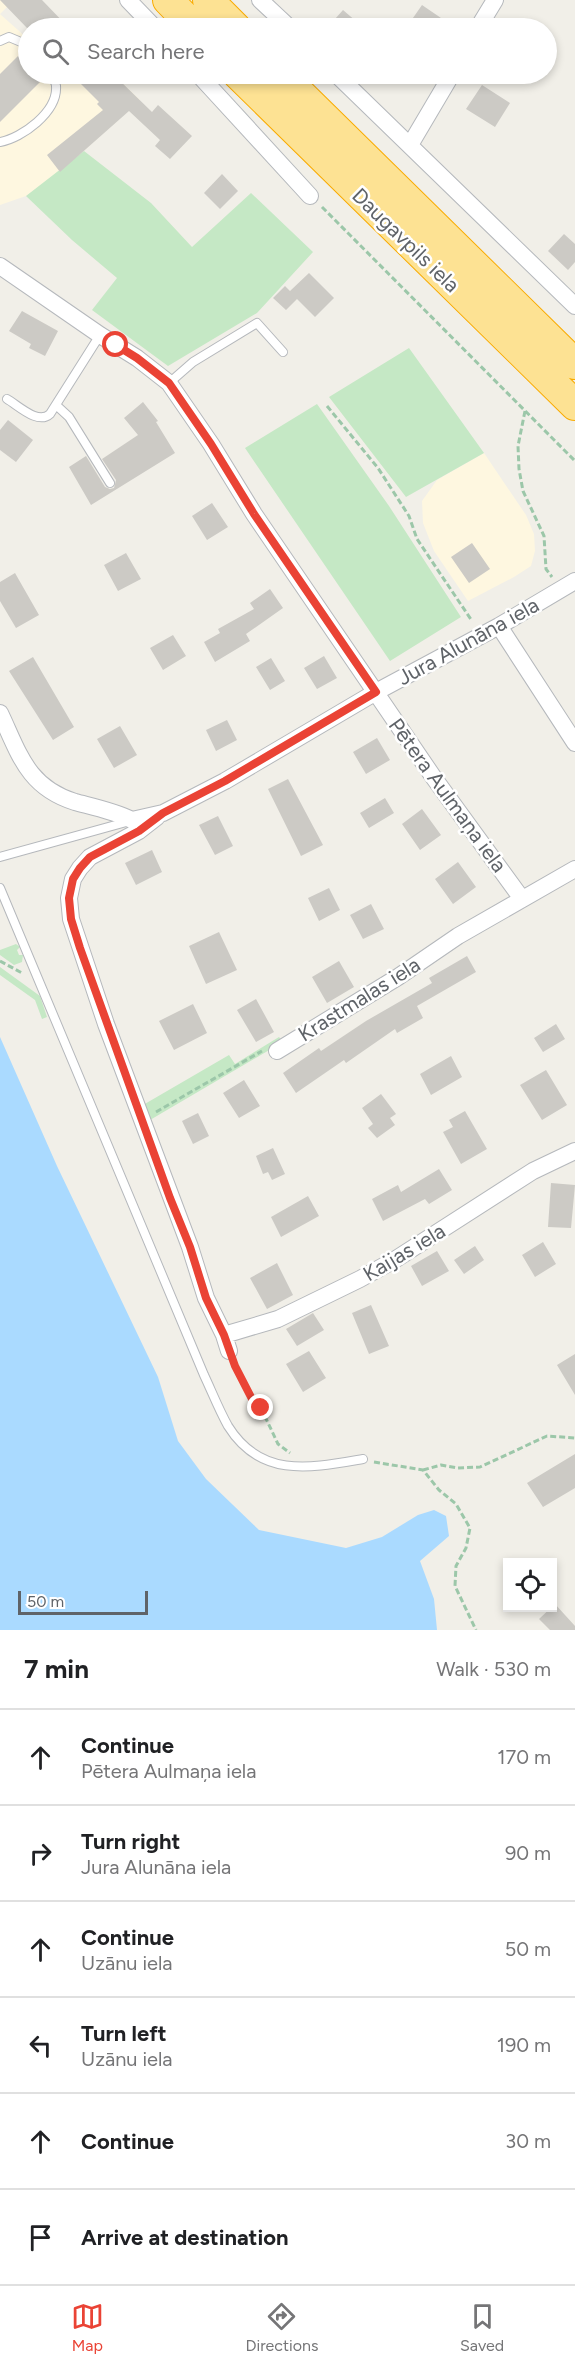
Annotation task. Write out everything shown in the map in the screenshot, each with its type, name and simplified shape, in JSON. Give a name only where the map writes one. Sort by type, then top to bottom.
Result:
[{"type":"highway","points":[[168,0],[185,18]]},
{"type":"highway","points":[[208,0],[226,18]]},
{"type":"highway","name":"Daugavpils iela","points":[[248,84],[575,405]]},
{"type":"highway","name":"Daugavpils iela","points":[[290,84],[575,364]]},
{"type":"street","points":[[128,0],[145,18]]},
{"type":"street","points":[[260,0],[279,18]]},
{"type":"street","points":[[484,18],[495,0]]},
{"type":"street","points":[[207,84],[310,195]]},
{"type":"street","points":[[346,84],[575,305]]},
{"type":"street","points":[[410,145],[446,84]]},
{"type":"street","name":"Pētera Aulmaņa iela","points":[[0,266],[137,358],[169,383],[211,444],[254,514],[434,778],[522,898]]},
{"type":"street","name":"Jura Alunāna iela","points":[[132,820],[163,813],[225,781],[376,692],[499,626],[575,581]]},
{"type":"street","points":[[499,626],[575,743]]},
{"type":"street","points":[[0,713],[30,774],[47,789],[71,800],[120,814],[132,820]]},
{"type":"street","points":[[163,813],[139,831],[90,857],[80,868],[73,879],[69,898],[71,919],[142,1120],[190,1247],[206,1298],[229,1351]]},
{"type":"street","name":"Krastmalas iela","points":[[277,1051],[398,977],[458,936],[575,869]]},
{"type":"street","name":"Kaijas iela","points":[[224,1335],[278,1319],[360,1279],[396,1259],[533,1171],[575,1150]]},
{"type":"lane","points":[[0,41],[9,37],[18,41]]},
{"type":"lane","points":[[0,142],[16,139],[44,116],[54,101],[55,84]]},
{"type":"lane","points":[[169,383],[193,362],[257,323],[283,352]]},
{"type":"lane","points":[[7,399],[38,418],[46,418],[100,335]]},
{"type":"lane","points":[[56,405],[69,417],[110,483]]},
{"type":"lane","name":"Jura Alunāna iela","points":[[0,857],[132,820]]},
{"type":"lane","points":[[0,888],[204,1375],[229,1427],[250,1451],[275,1465],[310,1467],[363,1459]]},
{"type":"path","points":[[310,195],[575,461]]},
{"type":"path","points":[[327,406],[378,468],[409,516],[417,539],[481,635]]},
{"type":"path","points":[[525,410],[518,446],[519,469],[523,491],[544,536],[546,569],[551,574],[556,593]]},
{"type":"path","points":[[0,961],[24,974],[35,972]]},
{"type":"path","name":"Krastmalas iela","points":[[142,1120],[268,1047],[277,1051]]},
{"type":"path","points":[[229,1351],[252,1399],[261,1408],[278,1444],[310,1467]]},
{"type":"path","points":[[261,1408],[271,1410]]},
{"type":"path","points":[[363,1459],[423,1470],[441,1465],[458,1468],[480,1467],[547,1436],[575,1438]]},
{"type":"path","points":[[423,1470],[439,1490],[456,1504],[470,1528],[466,1548],[456,1566],[455,1586],[476,1630]]},
{"type":"shaded area","points":[[0,0],[14,0],[0,14]]},
{"type":"shaded area","points":[[0,14],[18,30],[18,84],[123,84],[140,100],[60,172],[26,196],[0,205]]},
{"type":"shaded area","points":[[484,453],[526,515],[534,534],[535,551],[531,566],[468,601],[434,551],[423,523],[422,501],[437,480]]},
{"type":"green space","points":[[84,151],[151,203],[192,247],[251,193],[313,252],[257,313],[168,366],[92,310],[117,278],[72,240],[26,196]]},
{"type":"green space","points":[[409,348],[484,453],[406,497],[329,397]]},
{"type":"green space","points":[[317,404],[389,506],[461,617],[390,661],[245,448]]},
{"type":"green space","points":[[16,944],[20,947],[17,950],[19,955],[23,955],[22,962],[14,965],[0,955],[0,950]]},
{"type":"green space","points":[[0,967],[40,996],[47,1017],[42,1019],[35,1000],[0,975]]},
{"type":"green space","points":[[279,1037],[283,1042],[150,1120],[143,1105],[229,1055],[235,1064]]},
{"type":"water","points":[[0,1037],[57,1166],[158,1377],[178,1441],[206,1479],[259,1530],[346,1548],[382,1537],[418,1515],[434,1510],[446,1516],[449,1536],[420,1561],[434,1599],[437,1630],[0,1630]]},
{"type":"building","points":[[0,0],[42,0],[59,18],[18,18]]},
{"type":"building","points":[[422,5],[441,18],[413,18]]},
{"type":"building","points":[[343,10],[352,18],[336,18]]},
{"type":"building","points":[[18,56],[18,84],[38,84],[0,122],[0,74]]},
{"type":"building","points":[[81,84],[123,84],[152,112],[158,105],[192,136],[170,159],[155,146],[160,140],[129,111],[60,172],[47,155],[103,110],[97,104],[99,102]]},
{"type":"building","points":[[482,85],[510,103],[495,127],[466,109]]},
{"type":"building","points":[[222,174],[238,191],[220,209],[204,193]]},
{"type":"building","points":[[564,234],[575,244],[575,262],[568,270],[548,251]]},
{"type":"building","points":[[309,273],[334,298],[315,317],[297,299],[286,310],[273,298],[285,286],[290,291]]},
{"type":"building","points":[[22,311],[58,331],[45,356],[29,348],[31,344],[9,331]]},
{"type":"building","points":[[143,402],[158,421],[156,422],[175,453],[91,505],[69,467],[86,456],[105,487],[114,488],[116,480],[102,459],[138,435],[124,418]]},
{"type":"building","points":[[8,420],[33,440],[16,462],[0,450],[0,430]]},
{"type":"building","points":[[212,503],[228,527],[207,540],[192,516]]},
{"type":"building","points":[[472,543],[490,569],[469,583],[451,557]]},
{"type":"building","points":[[126,553],[141,579],[118,591],[104,565]]},
{"type":"building","points":[[15,573],[39,615],[16,628],[0,601],[0,582]]},
{"type":"building","points":[[270,589],[283,608],[246,634],[250,641],[215,662],[204,642],[220,633],[218,629],[254,609],[250,603]]},
{"type":"building","points":[[173,635],[186,656],[163,670],[150,648]]},
{"type":"building","points":[[324,656],[337,678],[317,689],[304,668]]},
{"type":"building","points":[[33,657],[74,727],[53,740],[9,671]]},
{"type":"building","points":[[271,658],[285,681],[270,690],[256,667]]},
{"type":"building","points":[[227,720],[237,740],[216,751],[206,730]]},
{"type":"building","points":[[120,726],[137,755],[114,768],[97,739]]},
{"type":"building","points":[[377,738],[390,760],[366,774],[353,752]]},
{"type":"building","points":[[288,779],[323,845],[301,856],[268,789]]},
{"type":"building","points":[[385,798],[394,813],[369,828],[360,813]]},
{"type":"building","points":[[422,809],[441,835],[420,850],[402,824]]},
{"type":"building","points":[[218,816],[233,846],[215,855],[199,825]]},
{"type":"building","points":[[152,850],[162,872],[136,885],[125,863]]},
{"type":"building","points":[[458,862],[476,887],[453,904],[435,879]]},
{"type":"building","points":[[329,888],[340,910],[319,921],[308,898]]},
{"type":"building","points":[[371,904],[384,929],[363,939],[350,915]]},
{"type":"building","points":[[219,932],[237,970],[206,984],[189,946]]},
{"type":"building","points":[[467,956],[476,972],[417,1006],[423,1018],[397,1033],[395,1029],[346,1063],[344,1060],[296,1093],[283,1073],[319,1048],[321,1051],[366,1021],[432,983],[429,978]]},
{"type":"building","points":[[339,961],[354,987],[327,1003],[312,977]]},
{"type":"building","points":[[256,999],[274,1032],[256,1042],[237,1010]]},
{"type":"building","points":[[193,1004],[207,1033],[174,1050],[159,1021]]},
{"type":"building","points":[[556,1024],[565,1039],[543,1052],[534,1038]]},
{"type":"building","points":[[451,1056],[462,1077],[431,1095],[420,1074]]},
{"type":"building","points":[[546,1070],[567,1105],[542,1120],[520,1085]]},
{"type":"building","points":[[244,1080],[260,1106],[239,1118],[223,1093]]},
{"type":"building","points":[[381,1094],[396,1114],[390,1118],[395,1125],[377,1138],[368,1128],[373,1124],[362,1108]]},
{"type":"building","points":[[465,1111],[487,1149],[461,1164],[443,1132],[453,1127],[449,1120]]},
{"type":"building","points":[[198,1113],[209,1136],[193,1144],[182,1121]]},
{"type":"building","points":[[273,1148],[285,1174],[272,1180],[268,1172],[263,1174],[256,1156]]},
{"type":"building","points":[[439,1169],[452,1190],[429,1204],[425,1199],[383,1221],[372,1199],[398,1185],[401,1192]]},
{"type":"building","points":[[551,1183],[575,1185],[571,1228],[548,1227]]},
{"type":"building","points":[[308,1196],[319,1216],[281,1237],[271,1217]]},
{"type":"building","points":[[543,1242],[556,1264],[535,1277],[522,1255]]},
{"type":"building","points":[[475,1246],[484,1260],[464,1274],[454,1260]]},
{"type":"building","points":[[437,1251],[449,1271],[422,1286],[411,1266]]},
{"type":"building","points":[[277,1263],[293,1295],[267,1309],[250,1278]]},
{"type":"building","points":[[371,1305],[389,1346],[369,1354],[352,1313]]},
{"type":"building","points":[[313,1313],[324,1330],[297,1346],[286,1329]]},
{"type":"building","points":[[309,1351],[326,1378],[303,1392],[286,1364]]},
{"type":"building","points":[[575,1354],[575,1395],[557,1365]]},
{"type":"building","points":[[575,1454],[575,1488],[543,1507],[527,1483]]},
{"type":"building","points":[[557,1606],[575,1626],[575,1630],[550,1630],[539,1619],[546,1612],[557,1612]]},
{"type":"route","points":[[116,345],[169,383],[211,444],[254,514],[376,692],[225,781],[163,813],[139,831],[90,857],[73,879],[69,898],[71,919],[106,1024],[190,1247],[206,1298],[224,1335],[235,1366],[252,1399],[261,1408]]}]
